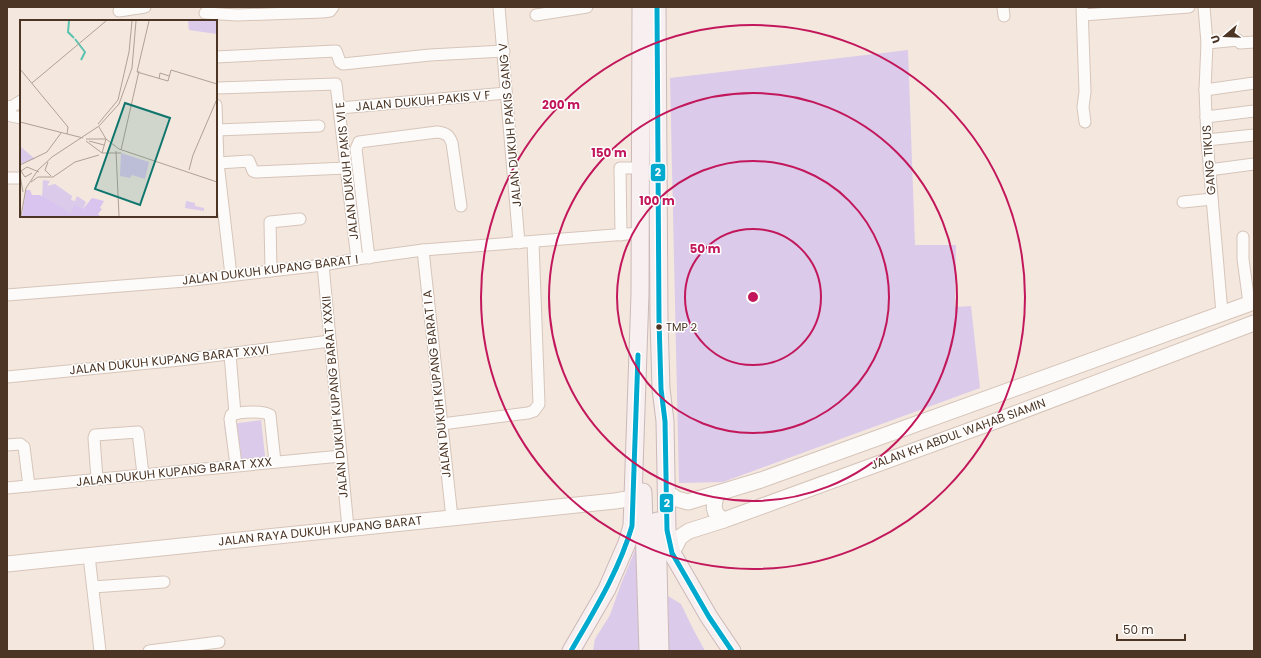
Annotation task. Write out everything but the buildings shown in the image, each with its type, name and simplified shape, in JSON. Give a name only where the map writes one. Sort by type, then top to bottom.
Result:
[{"type":"main road","points":[[571,651],[607,589],[627,543],[632,526],[637,394],[640,233],[640,7]]},
{"type":"main road","points":[[657,7],[658,246],[661,389],[665,421],[667,530],[672,554],[716,628],[732,651]]},
{"type":"main road","name":"JALAN KH ABDUL WAHAB SIAMIN","points":[[666,492],[677,499],[688,502],[761,480],[1252,302]]},
{"type":"main road","name":"JALAN KH ABDUL WAHAB SIAMIN","points":[[672,554],[680,537],[689,531],[724,520],[1001,419],[1254,323]]},
{"type":"main road","points":[[660,651],[655,422],[661,389]]},
{"type":"main road","points":[[637,394],[642,439],[648,651]]},
{"type":"main road","points":[[926,420],[934,443]]},
{"type":"main road","points":[[717,494],[714,510],[716,514],[724,520]]},
{"type":"main road","name":"JALAN RAYA DUKUH KUPANG BARAT","points":[[7,564],[633,498]]},
{"type":"main road","points":[[583,651],[586,626]]},
{"type":"main road","points":[[716,628],[726,651]]},
{"type":"street","points":[[119,11],[145,7]]},
{"type":"street","name":"JALAN DUKUH PAKIS GANG V","points":[[499,7],[504,51],[506,93],[519,243]]},
{"type":"street","points":[[536,15],[587,7]]},
{"type":"street","points":[[1085,122],[1083,108],[1085,92],[1083,11],[1190,7]]},
{"type":"street","name":"GANG TIKUS","points":[[1204,7],[1207,43],[1205,90],[1207,140],[1222,313]]},
{"type":"street","points":[[206,14],[244,15],[331,9]]},
{"type":"street","points":[[1207,43],[1238,40],[1240,44],[1254,42]]},
{"type":"street","points":[[217,57],[336,52],[340,63],[430,55],[504,51]]},
{"type":"street","points":[[1205,90],[1254,83]]},
{"type":"street","name":"JALAN DUKUH PAKIS VI E","points":[[217,88],[335,84],[337,87],[340,108],[357,259]]},
{"type":"street","name":"JALAN DUKUH PAKIS V F","points":[[340,108],[506,93]]},
{"type":"street","points":[[7,106],[13,106],[20,102]]},
{"type":"street","points":[[1206,117],[1254,111]]},
{"type":"street","points":[[7,115],[20,118]]},
{"type":"street","points":[[231,275],[218,167],[217,130],[319,126]]},
{"type":"street","points":[[369,258],[356,149],[359,142],[437,132],[446,134],[449,136],[452,143],[461,206]]},
{"type":"street","points":[[1207,140],[1254,135]]},
{"type":"street","points":[[218,167],[249,161],[253,171],[256,172],[346,168]]},
{"type":"street","points":[[1209,170],[1254,164]]},
{"type":"street","points":[[621,235],[620,168],[640,168]]},
{"type":"street","points":[[7,178],[20,178]]},
{"type":"street","points":[[1182,202],[1212,199]]},
{"type":"street","points":[[271,270],[270,222],[300,219]]},
{"type":"street","name":"JALAN DUKUH KUPANG BARAT I","points":[[7,296],[185,281],[323,265],[423,250],[640,233]]},
{"type":"street","points":[[1243,238],[1243,259],[1252,302]]},
{"type":"street","points":[[442,424],[528,413],[534,410],[539,404],[533,242]]},
{"type":"street","name":"JALAN DUKUH KUPANG BARAT I A","points":[[423,250],[452,518]]},
{"type":"street","name":"JALAN DUKUH KUPANG BARAT XXXII","points":[[323,265],[348,528]]},
{"type":"street","name":"JALAN DUKUH KUPANG BARAT XXVI","points":[[7,377],[180,360],[330,342]]},
{"type":"street","points":[[230,354],[236,414]]},
{"type":"street","points":[[236,465],[230,419],[231,415],[236,414],[263,412],[270,415],[275,462]]},
{"type":"street","points":[[97,479],[95,434],[140,433],[143,474]]},
{"type":"street","points":[[7,445],[20,444],[24,447],[29,486]]},
{"type":"street","name":"JALAN DUKUH KUPANG BARAT XXX","points":[[7,488],[341,456]]},
{"type":"street","points":[[89,556],[100,651]]},
{"type":"street","points":[[92,587],[164,582]]},
{"type":"street","points":[[149,651],[219,642]]},
{"type":"shaded area","points":[[908,50],[915,245],[956,245],[955,307],[971,306],[980,388],[723,482],[679,483],[670,78]]},
{"type":"shaded area","points":[[261,420],[266,465],[231,469],[224,425]]},
{"type":"shaded area","points":[[638,543],[641,651],[593,651],[595,639],[610,615]]},
{"type":"shaded area","points":[[668,596],[681,604],[705,651],[669,651]]},
{"type":"transit line","name":"2","points":[[657,7],[659,319],[661,389],[665,421],[667,530],[672,553],[709,617],[732,651]]},
{"type":"transit line","name":"2","points":[[571,651],[613,575],[627,543],[632,526],[638,355]]},
{"type":"place","name":"TMP 2","points":[[659,327]]}]
